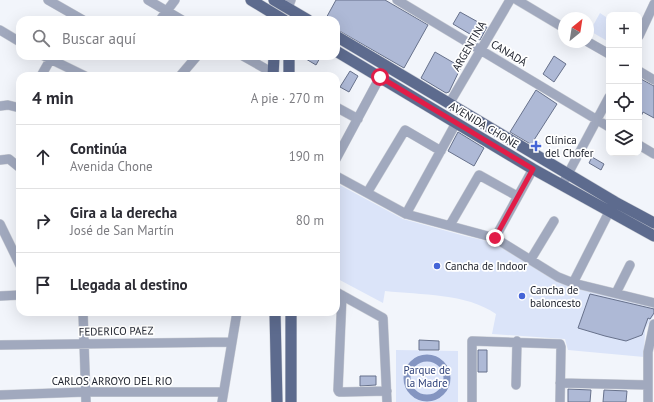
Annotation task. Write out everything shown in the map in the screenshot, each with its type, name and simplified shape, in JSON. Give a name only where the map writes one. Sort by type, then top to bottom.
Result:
[{"type":"main road","points":[[251,0],[276,16]]},
{"type":"main road","points":[[279,16],[282,1]]},
{"type":"main road","points":[[282,1],[288,16]]},
{"type":"main road","points":[[282,1],[303,16]]},
{"type":"main road","name":"AVENIDA CHONE","points":[[340,38],[568,174],[654,223]]},
{"type":"main road","name":"AVENIDA CHONE","points":[[340,53],[533,169],[654,236]]},
{"type":"main road","points":[[272,72],[274,60]]},
{"type":"main road","points":[[289,60],[289,72]]},
{"type":"main road","points":[[274,316],[277,402]]},
{"type":"main road","points":[[291,316],[291,402]]},
{"type":"street","points":[[48,0],[76,16]]},
{"type":"street","points":[[148,0],[175,16]]},
{"type":"street","points":[[163,16],[175,0]]},
{"type":"street","name":"CANADÁ","points":[[397,0],[606,125]]},
{"type":"street","name":"ARGENTINA","points":[[449,104],[510,0]]},
{"type":"street","points":[[517,0],[558,24]]},
{"type":"street","points":[[642,30],[654,4]]},
{"type":"street","points":[[0,30],[16,40]]},
{"type":"street","points":[[594,45],[606,52]]},
{"type":"street","points":[[42,72],[46,60]]},
{"type":"street","points":[[51,60],[77,72]]},
{"type":"street","points":[[183,72],[194,60]]},
{"type":"street","points":[[249,60],[267,72]]},
{"type":"street","points":[[642,73],[654,80]]},
{"type":"street","points":[[340,152],[380,77]]},
{"type":"street","points":[[562,185],[606,102]]},
{"type":"street","points":[[0,106],[8,105],[16,107]]},
{"type":"street","points":[[340,109],[358,119]]},
{"type":"street","points":[[406,214],[456,124]]},
{"type":"street","points":[[367,193],[404,130],[441,151]]},
{"type":"street","points":[[642,147],[654,154]]},
{"type":"street","points":[[0,160],[8,159],[16,165]]},
{"type":"street","points":[[495,238],[533,169]]},
{"type":"street","points":[[450,225],[479,175],[517,196]]},
{"type":"street","points":[[340,178],[406,214],[495,238],[558,277],[573,283],[654,303]]},
{"type":"street","points":[[573,283],[609,212]]},
{"type":"street","points":[[531,259],[554,221]]},
{"type":"street","points":[[0,224],[16,257]]},
{"type":"street","points":[[616,293],[630,265]]},
{"type":"street","points":[[0,296],[16,295]]},
{"type":"street","points":[[340,295],[383,318],[387,402]]},
{"type":"street","points":[[83,316],[86,402]]},
{"type":"street","points":[[222,402],[236,316]]},
{"type":"street","points":[[339,316],[339,392],[387,391]]},
{"type":"street","points":[[648,402],[648,352],[654,324]]},
{"type":"street","points":[[472,402],[472,341],[517,341],[560,344],[560,402]]},
{"type":"street","points":[[516,385],[517,341]]},
{"type":"street","name":"FEDERICO PAEZ","points":[[0,345],[232,342]]},
{"type":"street","points":[[560,383],[648,385]]},
{"type":"street","name":"CARLOS ARROYO DEL RIO","points":[[0,395],[85,392],[223,392]]},
{"type":"green space","points":[[600,13],[606,17],[606,40],[594,33],[594,24]]},
{"type":"green space","points":[[340,185],[403,219],[492,242],[555,279],[654,304],[654,315],[645,329],[644,357],[568,350],[565,339],[492,334],[496,314],[471,302],[443,296],[385,291],[383,303],[340,280]]},
{"type":"green space","name":"Parque de la Madre","points":[[396,350],[458,351],[458,402],[396,402]]},
{"type":"building","points":[[336,0],[385,0],[428,25],[404,68],[340,31],[340,16],[327,16]]},
{"type":"building","points":[[460,12],[487,27],[480,40],[453,24]]},
{"type":"building","points":[[435,52],[461,67],[449,92],[446,93],[421,78]]},
{"type":"building","points":[[554,56],[566,64],[554,82],[543,74]]},
{"type":"building","points":[[308,60],[319,60],[316,65]]},
{"type":"building","points":[[350,71],[358,76],[349,92],[340,87]]},
{"type":"building","points":[[642,80],[654,86],[654,118],[643,112],[642,114]]},
{"type":"building","points":[[536,90],[557,104],[534,140],[542,145],[539,149],[510,132]]},
{"type":"building","points":[[458,132],[484,148],[474,166],[448,151]]},
{"type":"building","points":[[592,157],[604,164],[601,170],[589,163]]},
{"type":"building","points":[[590,294],[654,309],[654,313],[650,319],[648,318],[642,335],[626,341],[578,328]]},
{"type":"building","points":[[419,340],[439,341],[439,350],[419,350]]},
{"type":"building","points":[[478,350],[487,350],[487,372],[478,372]]},
{"type":"building","points":[[360,376],[376,376],[376,385],[360,386]]},
{"type":"building","points":[[568,389],[591,390],[590,402],[568,402]]},
{"type":"building","points":[[604,390],[627,391],[626,402],[603,402]]},
{"type":"waterway","points":[[431,358],[438,361],[444,367],[447,378],[446,386],[438,395],[431,398],[423,398],[416,395],[408,386],[407,374],[410,367],[419,359],[431,358]]},
{"type":"place","name":"Clínica del Chofer","points":[[536,146]]},
{"type":"place","name":"Cancha de Indoor","points":[[437,266]]},
{"type":"place","name":"Cancha de baloncesto","points":[[522,296]]},
{"type":"route","points":[[380,77],[533,169],[495,238]]}]
